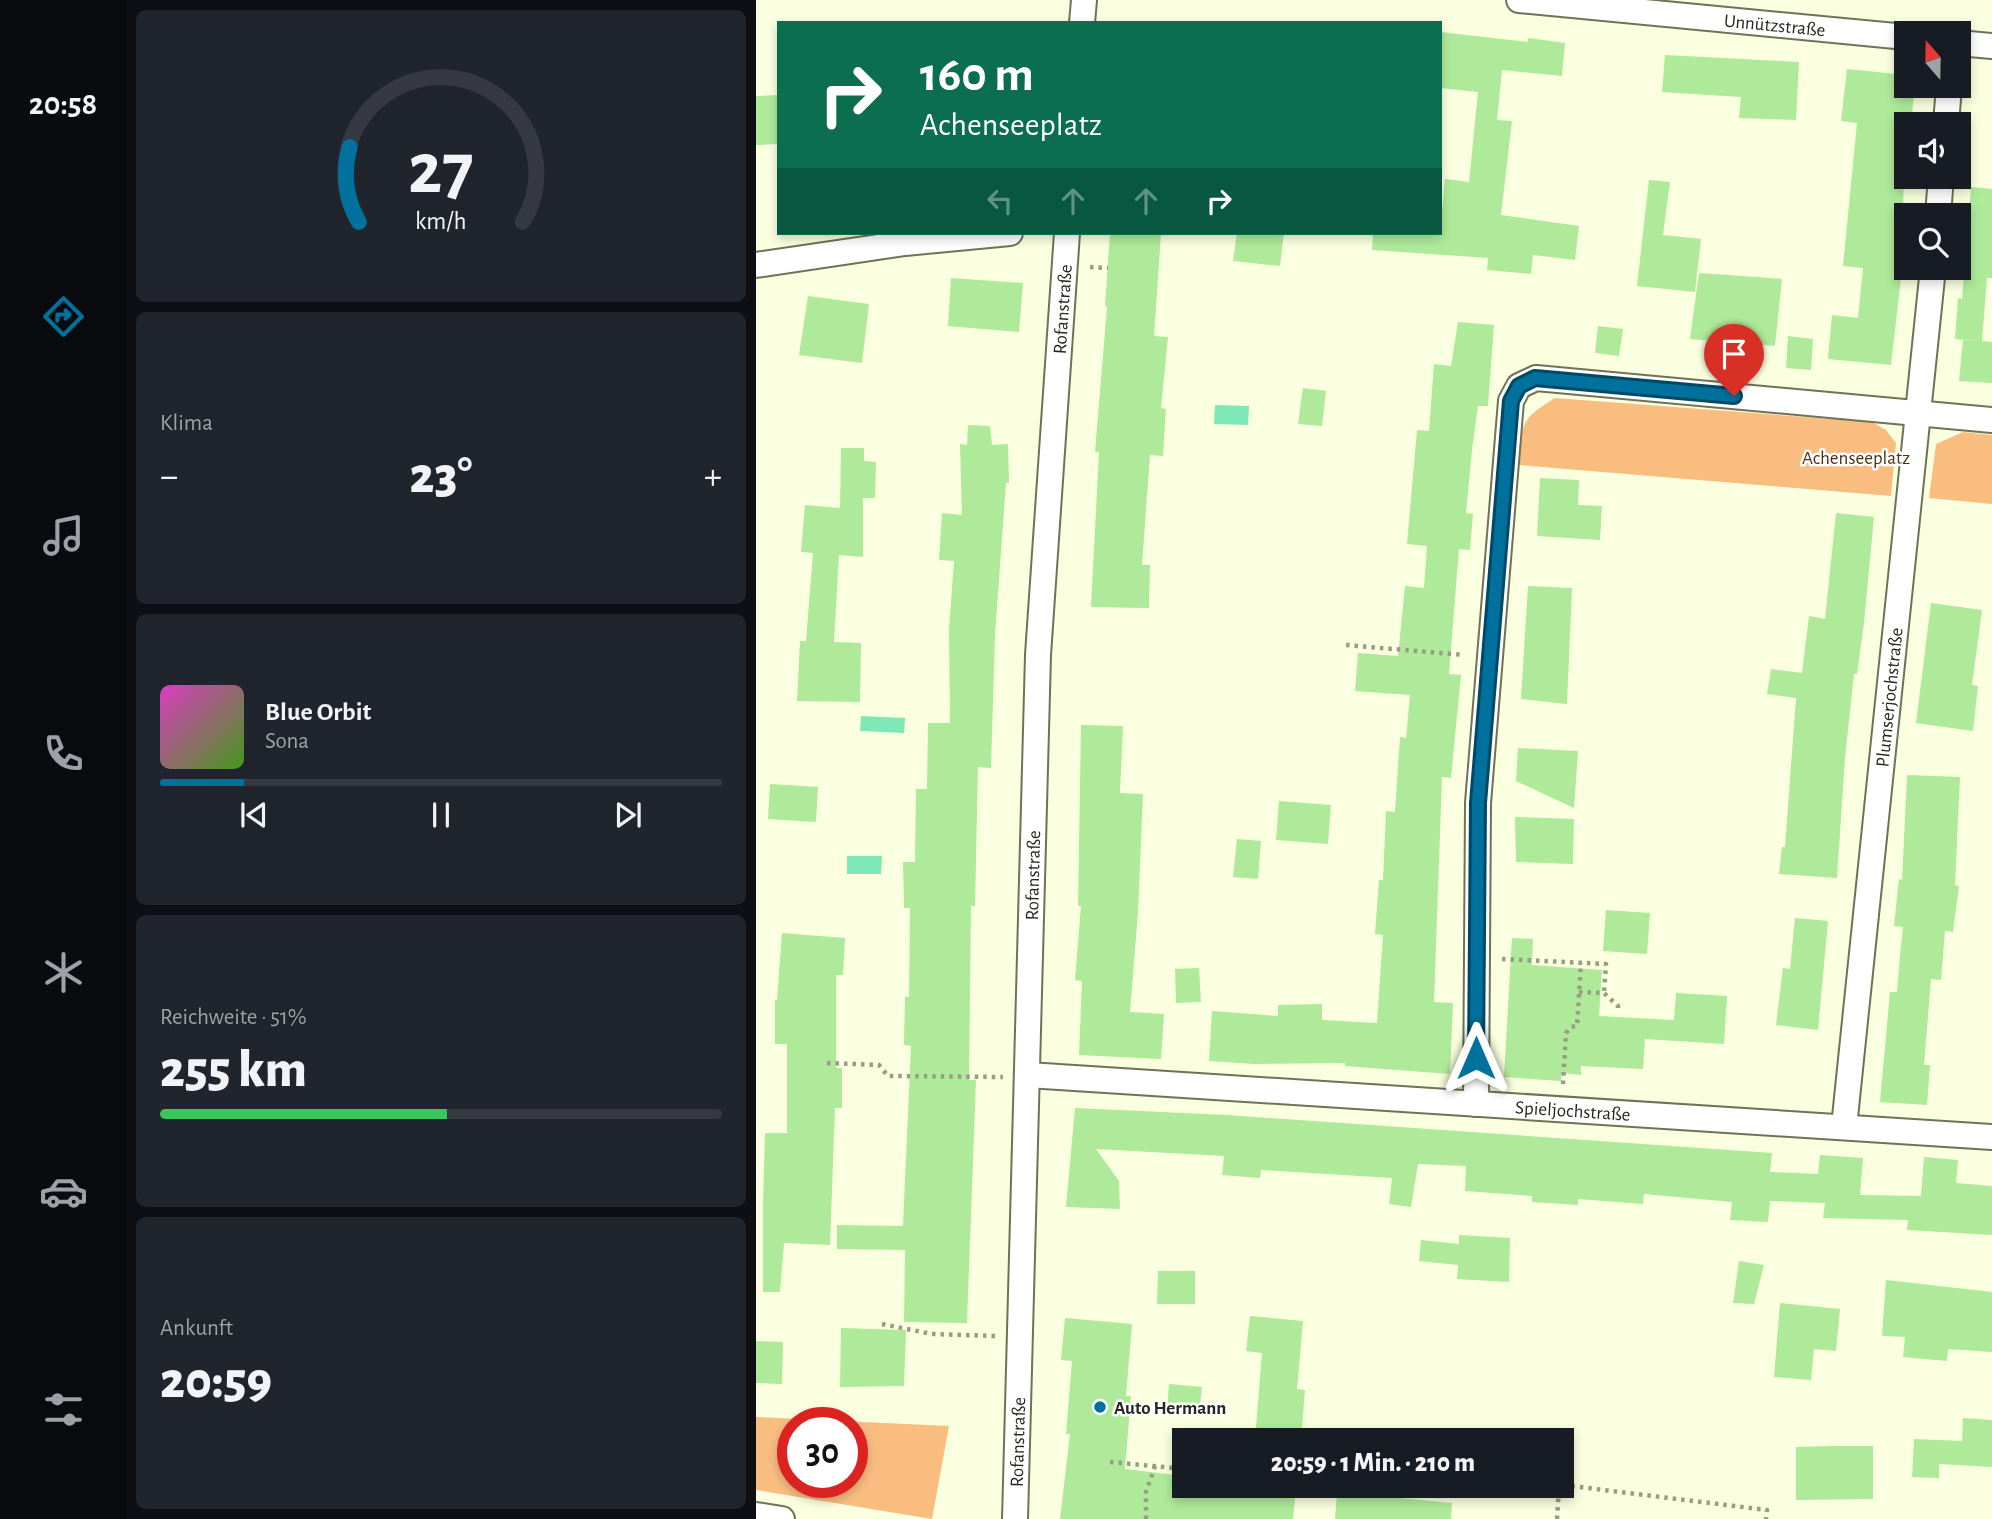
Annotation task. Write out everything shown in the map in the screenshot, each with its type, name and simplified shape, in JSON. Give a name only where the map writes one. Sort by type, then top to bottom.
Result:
[{"type":"street","points":[[1082,21],[1084,0]]},
{"type":"street","name":"Unnützstraße","points":[[1519,0],[1564,2],[1894,36]]},
{"type":"street","points":[[1971,44],[1992,46]]},
{"type":"street","points":[[756,265],[905,243],[989,235]]},
{"type":"street","name":"Rofanstraße","points":[[1015,1519],[1038,655],[1066,235]]},
{"type":"street","name":"Plumserjochstraße","points":[[1844,1127],[1932,280]]},
{"type":"street","points":[[1476,1104],[1478,803],[1511,401],[1519,386],[1535,378],[1992,420]]},
{"type":"street","name":"Spieljochstraße","points":[[1028,1075],[1992,1137]]},
{"type":"street","points":[[756,1515],[782,1519]]},
{"type":"path","points":[[1085,266],[1108,268]]},
{"type":"path","points":[[1346,646],[1490,658]]},
{"type":"path","points":[[1477,958],[1606,964],[1604,993]]},
{"type":"path","points":[[1562,1109],[1566,1033],[1571,1027],[1577,1026],[1581,963]]},
{"type":"path","points":[[1580,992],[1604,993],[1618,1006],[1618,1012]]},
{"type":"path","points":[[827,1063],[879,1065],[888,1076],[1003,1077]]},
{"type":"path","points":[[882,1324],[932,1334],[1021,1337]]},
{"type":"path","points":[[1110,1462],[1172,1468]]},
{"type":"path","points":[[1146,1519],[1146,1492],[1154,1466]]},
{"type":"path","points":[[1574,1488],[1767,1510],[1766,1519]]},
{"type":"path","points":[[1556,1519],[1559,1498]]},
{"type":"green space","name":"Achenseeplatz","points":[[1555,398],[1872,422],[1886,430],[1896,443],[1891,496],[1519,465],[1522,431],[1528,418]]},
{"type":"green space","name":"Achenseeplatz","points":[[1963,432],[1992,435],[1992,504],[1929,498],[1936,444]]},
{"type":"green space","points":[[756,1417],[777,1418],[777,1493],[756,1490]]},
{"type":"green space","points":[[868,1422],[949,1426],[932,1519],[805,1498],[868,1498]]},
{"type":"shaded area","points":[[1215,405],[1249,406],[1248,425],[1214,424]]},
{"type":"shaded area","points":[[861,716],[905,718],[904,733],[860,731]]},
{"type":"shaded area","points":[[847,856],[882,856],[881,874],[847,874]]},
{"type":"building","points":[[1442,32],[1528,42],[1528,38],[1565,43],[1562,76],[1502,70],[1497,120],[1512,121],[1501,215],[1579,226],[1575,260],[1533,255],[1531,274],[1487,270],[1488,258],[1372,250],[1373,235],[1442,235],[1445,179],[1469,182],[1478,92],[1442,88]]},
{"type":"building","points":[[1665,55],[1799,62],[1796,120],[1739,118],[1741,97],[1662,92]]},
{"type":"building","points":[[1847,69],[1894,74],[1894,98],[1914,98],[1912,112],[1894,112],[1894,189],[1904,189],[1903,203],[1894,203],[1894,280],[1901,280],[1891,365],[1828,359],[1832,315],[1858,318],[1863,268],[1843,266],[1857,123],[1841,121]]},
{"type":"building","points":[[777,95],[777,144],[756,145],[756,96]]},
{"type":"building","points":[[1649,180],[1670,182],[1663,235],[1701,239],[1695,292],[1637,286]]},
{"type":"building","points":[[1971,187],[1992,189],[1992,278],[1987,278],[1982,341],[1992,342],[1992,383],[1959,381],[1963,340],[1981,341],[1955,339],[1958,298],[1962,299],[1964,280],[1971,280]]},
{"type":"building","points":[[1110,235],[1161,235],[1154,336],[1168,337],[1161,408],[1166,409],[1163,456],[1150,455],[1142,565],[1150,565],[1149,608],[1091,607],[1099,452],[1095,452]]},
{"type":"building","points":[[1237,235],[1284,235],[1280,266],[1233,261]]},
{"type":"building","points":[[1699,273],[1782,279],[1775,346],[1690,339]]},
{"type":"building","points":[[951,278],[1023,283],[1019,332],[948,326]]},
{"type":"building","points":[[808,296],[869,304],[862,363],[799,355]]},
{"type":"building","points":[[1458,322],[1494,325],[1488,406],[1478,406],[1472,450],[1466,513],[1473,514],[1470,550],[1459,549],[1449,674],[1461,675],[1451,778],[1442,777],[1434,1002],[1453,1003],[1450,1074],[1345,1066],[1345,1063],[1254,1064],[1209,1061],[1212,1011],[1278,1016],[1278,1005],[1322,1004],[1322,1020],[1377,1023],[1383,935],[1375,934],[1379,880],[1383,880],[1386,811],[1395,812],[1400,737],[1406,738],[1410,695],[1355,691],[1358,653],[1398,656],[1405,586],[1424,588],[1427,546],[1407,544],[1417,430],[1429,431],[1434,364],[1451,366]]},
{"type":"building","points":[[1598,326],[1623,329],[1619,356],[1595,353]]},
{"type":"building","points":[[1788,336],[1813,339],[1811,370],[1786,368]]},
{"type":"building","points":[[1303,388],[1326,391],[1322,426],[1298,424]]},
{"type":"building","points":[[968,425],[990,426],[992,445],[1008,444],[1009,483],[1006,483],[995,635],[991,768],[978,767],[975,906],[971,906],[969,1080],[976,1080],[967,1323],[904,1322],[905,1250],[837,1249],[837,1225],[903,1226],[911,1046],[904,1045],[905,997],[909,997],[910,908],[904,908],[903,862],[915,862],[916,789],[927,789],[928,723],[950,723],[949,630],[954,561],[939,560],[942,513],[962,515],[960,444],[967,445]]},
{"type":"building","points":[[841,448],[864,448],[864,461],[876,462],[875,498],[863,498],[863,557],[839,555],[834,642],[861,643],[860,702],[797,701],[800,641],[806,641],[813,553],[801,552],[805,505],[840,508]]},
{"type":"building","points":[[1540,478],[1579,480],[1578,505],[1602,506],[1600,540],[1537,536]]},
{"type":"building","points":[[1836,513],[1874,517],[1864,623],[1857,674],[1854,674],[1845,758],[1837,878],[1779,874],[1782,847],[1785,847],[1796,698],[1767,694],[1771,669],[1802,673],[1809,616],[1825,619]]},
{"type":"building","points":[[1528,586],[1572,588],[1567,704],[1521,699]]},
{"type":"building","points":[[1931,603],[1982,610],[1972,685],[1978,686],[1973,731],[1916,723]]},
{"type":"building","points":[[1081,725],[1123,726],[1120,793],[1143,794],[1130,1012],[1164,1014],[1161,1059],[1079,1055],[1082,981],[1075,980],[1081,906],[1078,906]]},
{"type":"building","points":[[1518,748],[1578,751],[1574,808],[1516,781]]},
{"type":"building","points":[[1907,775],[1960,777],[1955,885],[1959,886],[1953,932],[1945,931],[1941,980],[1931,979],[1924,1065],[1930,1065],[1927,1105],[1880,1102],[1890,992],[1897,992],[1903,927],[1894,926],[1899,879],[1902,880]]},
{"type":"building","points":[[770,784],[818,787],[816,822],[768,819]]},
{"type":"building","points":[[1279,801],[1331,805],[1328,844],[1276,840]]},
{"type":"building","points":[[1515,817],[1574,819],[1573,864],[1516,862]]},
{"type":"building","points":[[1237,839],[1261,841],[1258,879],[1233,877]]},
{"type":"building","points":[[1606,910],[1650,913],[1647,954],[1603,951]]},
{"type":"building","points":[[1795,918],[1828,921],[1818,1030],[1776,1025],[1783,968],[1790,969]]},
{"type":"building","points":[[782,933],[845,938],[843,975],[836,975],[836,1068],[842,1068],[842,1108],[835,1108],[830,1245],[784,1243],[780,1292],[763,1292],[765,1133],[787,1133],[787,1044],[775,1044],[775,1000]]},
{"type":"building","points":[[1512,938],[1533,939],[1532,965],[1602,970],[1599,1016],[1674,1020],[1676,993],[1727,996],[1724,1044],[1645,1039],[1643,1069],[1581,1066],[1581,1075],[1562,1073],[1561,1081],[1504,1077]]},
{"type":"building","points":[[1199,968],[1201,1002],[1176,1003],[1175,969]]},
{"type":"building","points":[[1075,1108],[1227,1115],[1772,1153],[1770,1172],[1818,1174],[1820,1155],[1863,1158],[1860,1195],[1921,1196],[1924,1157],[1958,1160],[1956,1183],[1992,1186],[1992,1235],[1907,1230],[1908,1220],[1823,1218],[1825,1203],[1770,1201],[1768,1222],[1730,1220],[1732,1202],[1644,1194],[1643,1204],[1578,1199],[1578,1205],[1532,1202],[1532,1196],[1465,1191],[1466,1166],[1418,1164],[1411,1207],[1389,1204],[1392,1178],[1261,1170],[1260,1178],[1222,1175],[1224,1156],[1096,1149],[1119,1181],[1120,1209],[1066,1207]]},
{"type":"building","points":[[1459,1235],[1510,1238],[1509,1282],[1457,1279],[1458,1265],[1419,1261],[1421,1240],[1459,1244]]},
{"type":"building","points":[[1739,1261],[1764,1265],[1754,1304],[1733,1303]]},
{"type":"building","points":[[1158,1271],[1195,1271],[1195,1304],[1157,1304]]},
{"type":"building","points":[[1886,1280],[1992,1292],[1992,1352],[1948,1349],[1947,1361],[1903,1357],[1905,1337],[1882,1336]]},
{"type":"building","points":[[1780,1303],[1840,1309],[1836,1351],[1814,1349],[1811,1380],[1774,1377]]},
{"type":"building","points":[[1250,1316],[1303,1321],[1297,1389],[1305,1390],[1302,1428],[1256,1428],[1262,1353],[1246,1351]]},
{"type":"building","points":[[1065,1318],[1132,1324],[1126,1396],[1131,1396],[1125,1469],[1172,1474],[1172,1498],[1295,1498],[1293,1519],[1060,1519],[1070,1434],[1066,1434],[1072,1361],[1061,1360]]},
{"type":"building","points":[[841,1328],[906,1330],[904,1386],[840,1387]]},
{"type":"building","points":[[756,1341],[783,1342],[782,1384],[756,1383]]},
{"type":"building","points":[[1169,1384],[1202,1387],[1199,1416],[1167,1413]]},
{"type":"building","points":[[1963,1418],[1992,1420],[1992,1467],[1939,1464],[1939,1478],[1912,1477],[1914,1439],[1962,1441]]},
{"type":"building","points":[[1873,1446],[1873,1499],[1796,1500],[1796,1447]]},
{"type":"building","points":[[1337,1498],[1400,1498],[1452,1503],[1451,1519],[1335,1519]]},
{"type":"place","name":"Auto Hermann","points":[[1100,1407]]},
{"type":"route","points":[[1476,1058],[1478,803],[1511,401],[1514,392],[1519,386],[1535,378],[1734,396]]}]
